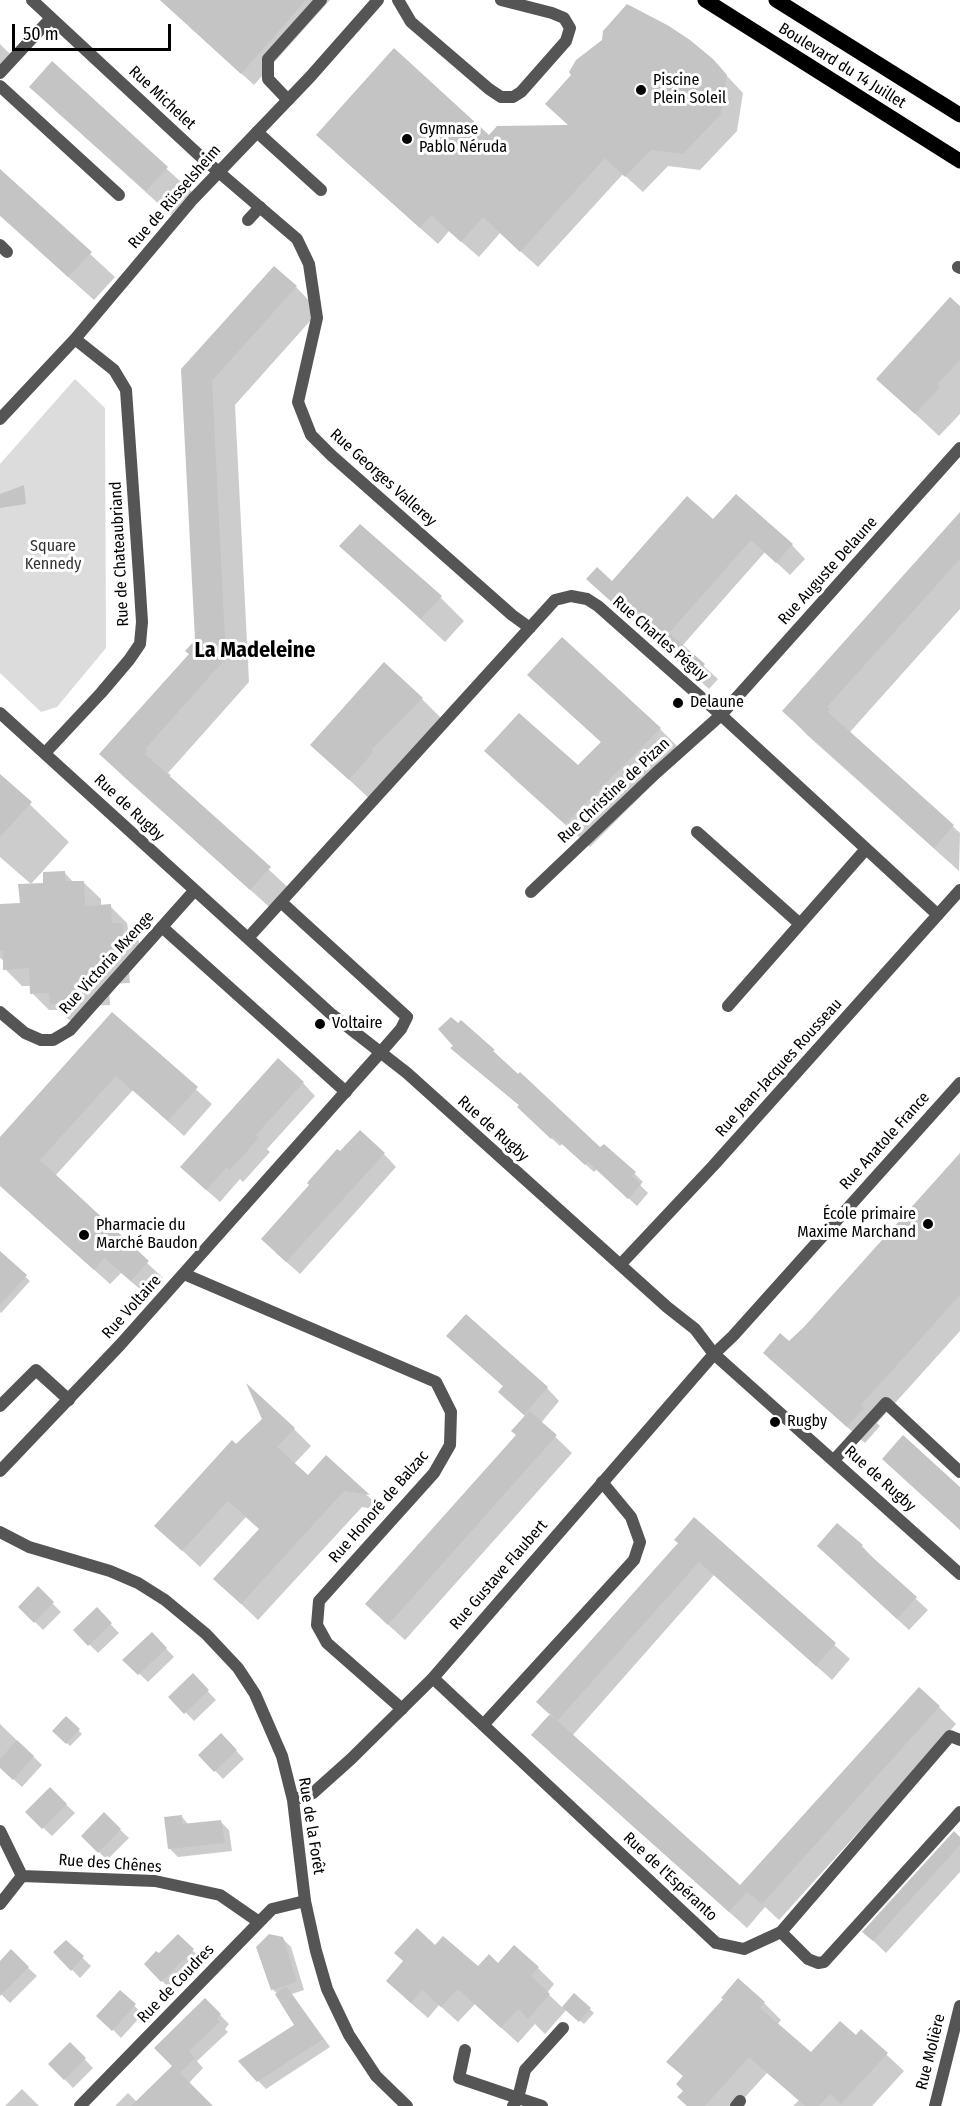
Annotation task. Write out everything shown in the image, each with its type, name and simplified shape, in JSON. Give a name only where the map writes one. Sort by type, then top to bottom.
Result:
[{"type":"main road","name":"Boulevard du 14 Juillet","points":[[705,0],[960,161]]},
{"type":"main road","name":"Boulevard du 14 Juillet","points":[[776,0],[960,116]]},
{"type":"street","name":"Rue Michelet","points":[[32,0],[219,171]]},
{"type":"street","points":[[288,100],[268,79],[268,59],[321,0]]},
{"type":"street","name":"Rue de Rüsselsheim","points":[[0,418],[75,339],[193,199],[288,100],[378,0]]},
{"type":"street","points":[[398,0],[411,22],[489,89],[501,97],[513,97],[521,92],[566,41],[570,28],[564,18],[552,13],[501,0]]},
{"type":"street","points":[[0,73],[51,18]]},
{"type":"street","points":[[0,86],[119,195]]},
{"type":"street","points":[[256,132],[321,190]]},
{"type":"street","points":[[939,148],[960,166]]},
{"type":"street","name":"Rue Georges Vallerey","points":[[219,171],[297,239],[309,264],[317,318],[298,402],[311,435],[512,615],[530,628]]},
{"type":"street","points":[[248,220],[260,207]]},
{"type":"street","name":"Rue de Chateaubriand","points":[[45,753],[129,660],[140,644],[142,621],[126,390],[114,370],[75,339]]},
{"type":"street","name":"Rue Auguste Delaune","points":[[721,715],[960,448]]},
{"type":"street","name":"Rue Charles Péguy","points":[[248,938],[555,600],[571,596],[587,598],[598,606],[721,715],[938,915]]},
{"type":"street","name":"Rue de Rugby","points":[[0,713],[337,1019],[407,1073],[620,1265],[695,1329],[714,1354],[960,1574]]},
{"type":"street","name":"Rue Christine de Pizan","points":[[531,892],[656,773],[721,715]]},
{"type":"street","points":[[697,831],[800,924]]},
{"type":"street","points":[[728,1006],[866,849]]},
{"type":"street","name":"Rue Jean-Jacques Rousseau","points":[[620,1265],[713,1166],[960,890]]},
{"type":"street","name":"Rue Victoria Mxenge","points":[[2,1018],[41,1040],[53,1040],[70,1030],[194,891]]},
{"type":"street","name":"Rue Voltaire","points":[[0,1471],[69,1400],[184,1274],[401,1029],[407,1017],[281,902]]},
{"type":"street","points":[[162,927],[346,1092]]},
{"type":"street","name":"Rue Anatole France","points":[[714,1354],[733,1336],[960,1083]]},
{"type":"street","name":"Rue Honoré de Balzac","points":[[184,1274],[436,1382],[451,1412],[450,1445],[434,1473],[319,1601],[317,1625],[327,1643],[402,1709]]},
{"type":"street","name":"Rue Gustave Flaubert","points":[[293,1800],[313,1793],[433,1678],[714,1354]]},
{"type":"street","points":[[0,1406],[36,1370],[69,1400]]},
{"type":"street","points":[[834,1460],[886,1403],[960,1472]]},
{"type":"street","points":[[484,1724],[634,1560],[640,1542],[631,1517],[602,1482]]},
{"type":"street","name":"Rue de la Forêt","points":[[0,1532],[29,1546],[110,1571],[138,1583],[165,1600],[206,1634],[238,1668],[255,1694],[282,1756],[293,1800],[305,1900],[327,1989],[349,2035],[376,2076],[407,2106]]},
{"type":"street","name":"Rue de l'Espéranto","points":[[433,1678],[716,1943],[744,1949],[781,1932],[950,1736],[960,1740]]},
{"type":"street","points":[[781,1932],[808,1959],[818,1963],[824,1962],[960,1812]]},
{"type":"street","points":[[0,1831],[22,1876],[0,1904]]},
{"type":"street","name":"Rue des Chênes","points":[[22,1876],[155,1881],[220,1895],[259,1922]]},
{"type":"street","name":"Rue de Coudres","points":[[80,2106],[272,1909],[305,1900]]},
{"type":"street","name":"Rue Molière","points":[[935,2106],[960,2006]]},
{"type":"street","points":[[515,2102],[525,2070],[563,2028]]},
{"type":"street","points":[[465,2050],[459,2078],[515,2102],[542,2106]]},
{"type":"green space","name":"Square Kennedy","points":[[75,379],[105,408],[106,648],[57,707],[41,712],[0,673],[0,464]]},
{"type":"building","points":[[160,0],[306,0],[241,74]]},
{"type":"building","points":[[627,4],[690,40],[713,59],[727,75],[721,114],[683,154],[651,150],[625,177],[605,158],[520,252],[483,217],[461,242],[431,215],[420,228],[316,135],[394,48],[489,135],[497,126],[568,125],[545,104],[571,75],[569,72],[576,60],[602,40],[603,31]]},
{"type":"building","points":[[52,61],[168,167],[146,191],[29,87]]},
{"type":"building","points":[[0,169],[92,252],[68,277],[0,215]]},
{"type":"building","points":[[274,266],[297,286],[212,381],[226,658],[146,748],[148,750],[145,754],[271,867],[250,890],[99,754],[189,654],[185,651],[195,640],[181,369]]},
{"type":"building","points":[[950,297],[960,306],[960,360],[937,384],[940,387],[915,414],[876,379]]},
{"type":"building","points":[[24,485],[26,504],[0,508],[0,494]]},
{"type":"building","points":[[736,494],[793,544],[776,563],[751,540],[669,633],[705,664],[695,677],[586,579],[597,567],[612,581],[687,496],[713,519]]},
{"type":"building","points":[[960,512],[960,559],[827,707],[830,710],[828,712],[954,825],[934,848],[782,711]]},
{"type":"building","points":[[360,524],[442,596],[421,619],[339,546]]},
{"type":"building","points":[[562,637],[661,728],[565,824],[484,751],[519,713],[578,765],[601,742],[527,675]]},
{"type":"building","points":[[384,662],[423,698],[371,750],[373,752],[349,780],[310,745]]},
{"type":"building","points":[[0,774],[32,802],[0,837]]},
{"type":"building","points":[[65,871],[65,881],[84,881],[85,906],[111,904],[112,923],[123,923],[124,944],[112,945],[113,966],[92,968],[94,989],[71,990],[71,1003],[50,1004],[49,993],[30,994],[29,968],[3,970],[3,951],[0,951],[0,904],[20,903],[18,884],[43,883],[43,872]]},
{"type":"building","points":[[112,1012],[198,1087],[168,1121],[116,1076],[40,1160],[149,1261],[131,1281],[104,1258],[94,1270],[0,1186],[0,1137]]},
{"type":"building","points":[[451,1017],[458,1023],[461,1020],[600,1147],[604,1144],[636,1172],[632,1176],[641,1184],[628,1199],[588,1162],[585,1165],[553,1136],[551,1139],[517,1107],[519,1105],[450,1048],[453,1046],[438,1029]]},
{"type":"building","points":[[278,1058],[304,1082],[256,1135],[259,1138],[230,1170],[227,1167],[206,1190],[180,1167]]},
{"type":"building","points":[[360,1130],[385,1153],[286,1262],[261,1239],[309,1185],[307,1183],[337,1149],[340,1151]]},
{"type":"building","name":"École primaire Maxime Marchand","points":[[960,1153],[960,1295],[861,1405],[864,1408],[847,1427],[763,1353],[780,1333],[789,1341],[804,1327]]},
{"type":"building","points":[[0,1251],[27,1275],[0,1305]]},
{"type":"building","points":[[466,1314],[548,1387],[524,1415],[498,1392],[503,1386],[446,1336]]},
{"type":"building","points":[[246,1383],[295,1428],[277,1447],[308,1475],[326,1455],[370,1495],[344,1491],[241,1604],[213,1579],[259,1529],[228,1501],[182,1551],[154,1526],[232,1440],[236,1444],[262,1419]]},
{"type":"building","points":[[529,1411],[557,1435],[388,1625],[365,1604],[516,1435],[511,1431]]},
{"type":"building","points":[[903,1435],[960,1487],[960,1530],[882,1459]]},
{"type":"building","points":[[694,1517],[836,1643],[816,1666],[699,1562],[557,1721],[536,1702],[678,1543],[674,1540]]},
{"type":"building","points":[[837,1523],[917,1597],[897,1619],[817,1546]]},
{"type":"building","points":[[38,1586],[54,1602],[34,1623],[18,1607]]},
{"type":"building","points":[[97,1607],[112,1623],[88,1646],[73,1630]]},
{"type":"building","points":[[152,1632],[167,1648],[138,1675],[122,1660]]},
{"type":"building","points":[[193,1673],[209,1690],[184,1714],[168,1697]]},
{"type":"building","points":[[919,1687],[940,1706],[762,1904],[747,1892],[729,1912],[531,1735],[550,1714],[740,1885]]},
{"type":"building","points":[[66,1716],[80,1729],[66,1744],[52,1731]]},
{"type":"building","points":[[221,1733],[237,1750],[214,1772],[198,1755]]},
{"type":"building","points":[[17,1740],[34,1756],[13,1780],[0,1768],[0,1759]]},
{"type":"building","points":[[50,1787],[67,1804],[42,1829],[25,1812]]},
{"type":"building","points":[[104,1812],[121,1829],[98,1853],[81,1836]]},
{"type":"building","points":[[182,1815],[182,1824],[221,1820],[225,1843],[168,1849],[164,1817]]},
{"type":"building","points":[[954,1831],[960,1837],[960,1845],[873,1941],[862,1932]]},
{"type":"building","points":[[417,1928],[435,1945],[443,1936],[478,1966],[489,1954],[498,1963],[514,1945],[539,1967],[531,1976],[550,1994],[528,2019],[518,2009],[501,2028],[458,1989],[441,2007],[422,1990],[411,2003],[386,1981],[403,1961],[394,1953]]},
{"type":"building","points":[[178,1934],[194,1949],[161,1982],[144,1964],[156,1951],[159,1953]]},
{"type":"building","points":[[269,1934],[283,1937],[297,1982],[271,1990],[256,1947]]},
{"type":"building","points":[[66,1940],[84,1956],[71,1971],[53,1952]]},
{"type":"building","points":[[11,1949],[29,1967],[0,1996],[0,1961]]},
{"type":"building","points":[[738,1978],[765,2002],[760,2008],[811,2052],[840,2021],[856,2035],[861,2029],[888,2053],[841,2104],[830,2094],[819,2106],[805,2106],[749,2057],[705,2106],[687,2106],[677,2097],[683,2091],[676,2084],[683,2076],[666,2062],[723,1999],[721,1998]]},
{"type":"building","points":[[286,1986],[323,2039],[257,2082],[238,2061],[294,2025],[275,1994]]},
{"type":"building","points":[[120,1990],[136,2004],[112,2031],[96,2016]]},
{"type":"building","points":[[574,1993],[591,2008],[579,2022],[562,2007]]},
{"type":"building","points":[[205,1998],[221,2014],[217,2019],[220,2022],[189,2051],[195,2058],[180,2073],[213,2106],[131,2106],[172,2066],[154,2048]]},
{"type":"building","points":[[70,2042],[86,2058],[64,2080],[48,2064]]},
{"type":"place","name":"Piscine Plein Soleil","points":[[641,90]]},
{"type":"place","name":"Gymnase Pablo Néruda","points":[[407,139]]},
{"type":"place","name":"Delaune","points":[[678,703]]},
{"type":"place","name":"Voltaire","points":[[320,1024]]},
{"type":"place","name":"École primaire Maxime Marchand","points":[[928,1224]]},
{"type":"place","name":"Pharmacie du Marché Baudon","points":[[84,1235]]},
{"type":"place","name":"Rugby","points":[[775,1422]]},
{"type":"district","name":"La Madeleine","points":[[255,651]]}]
